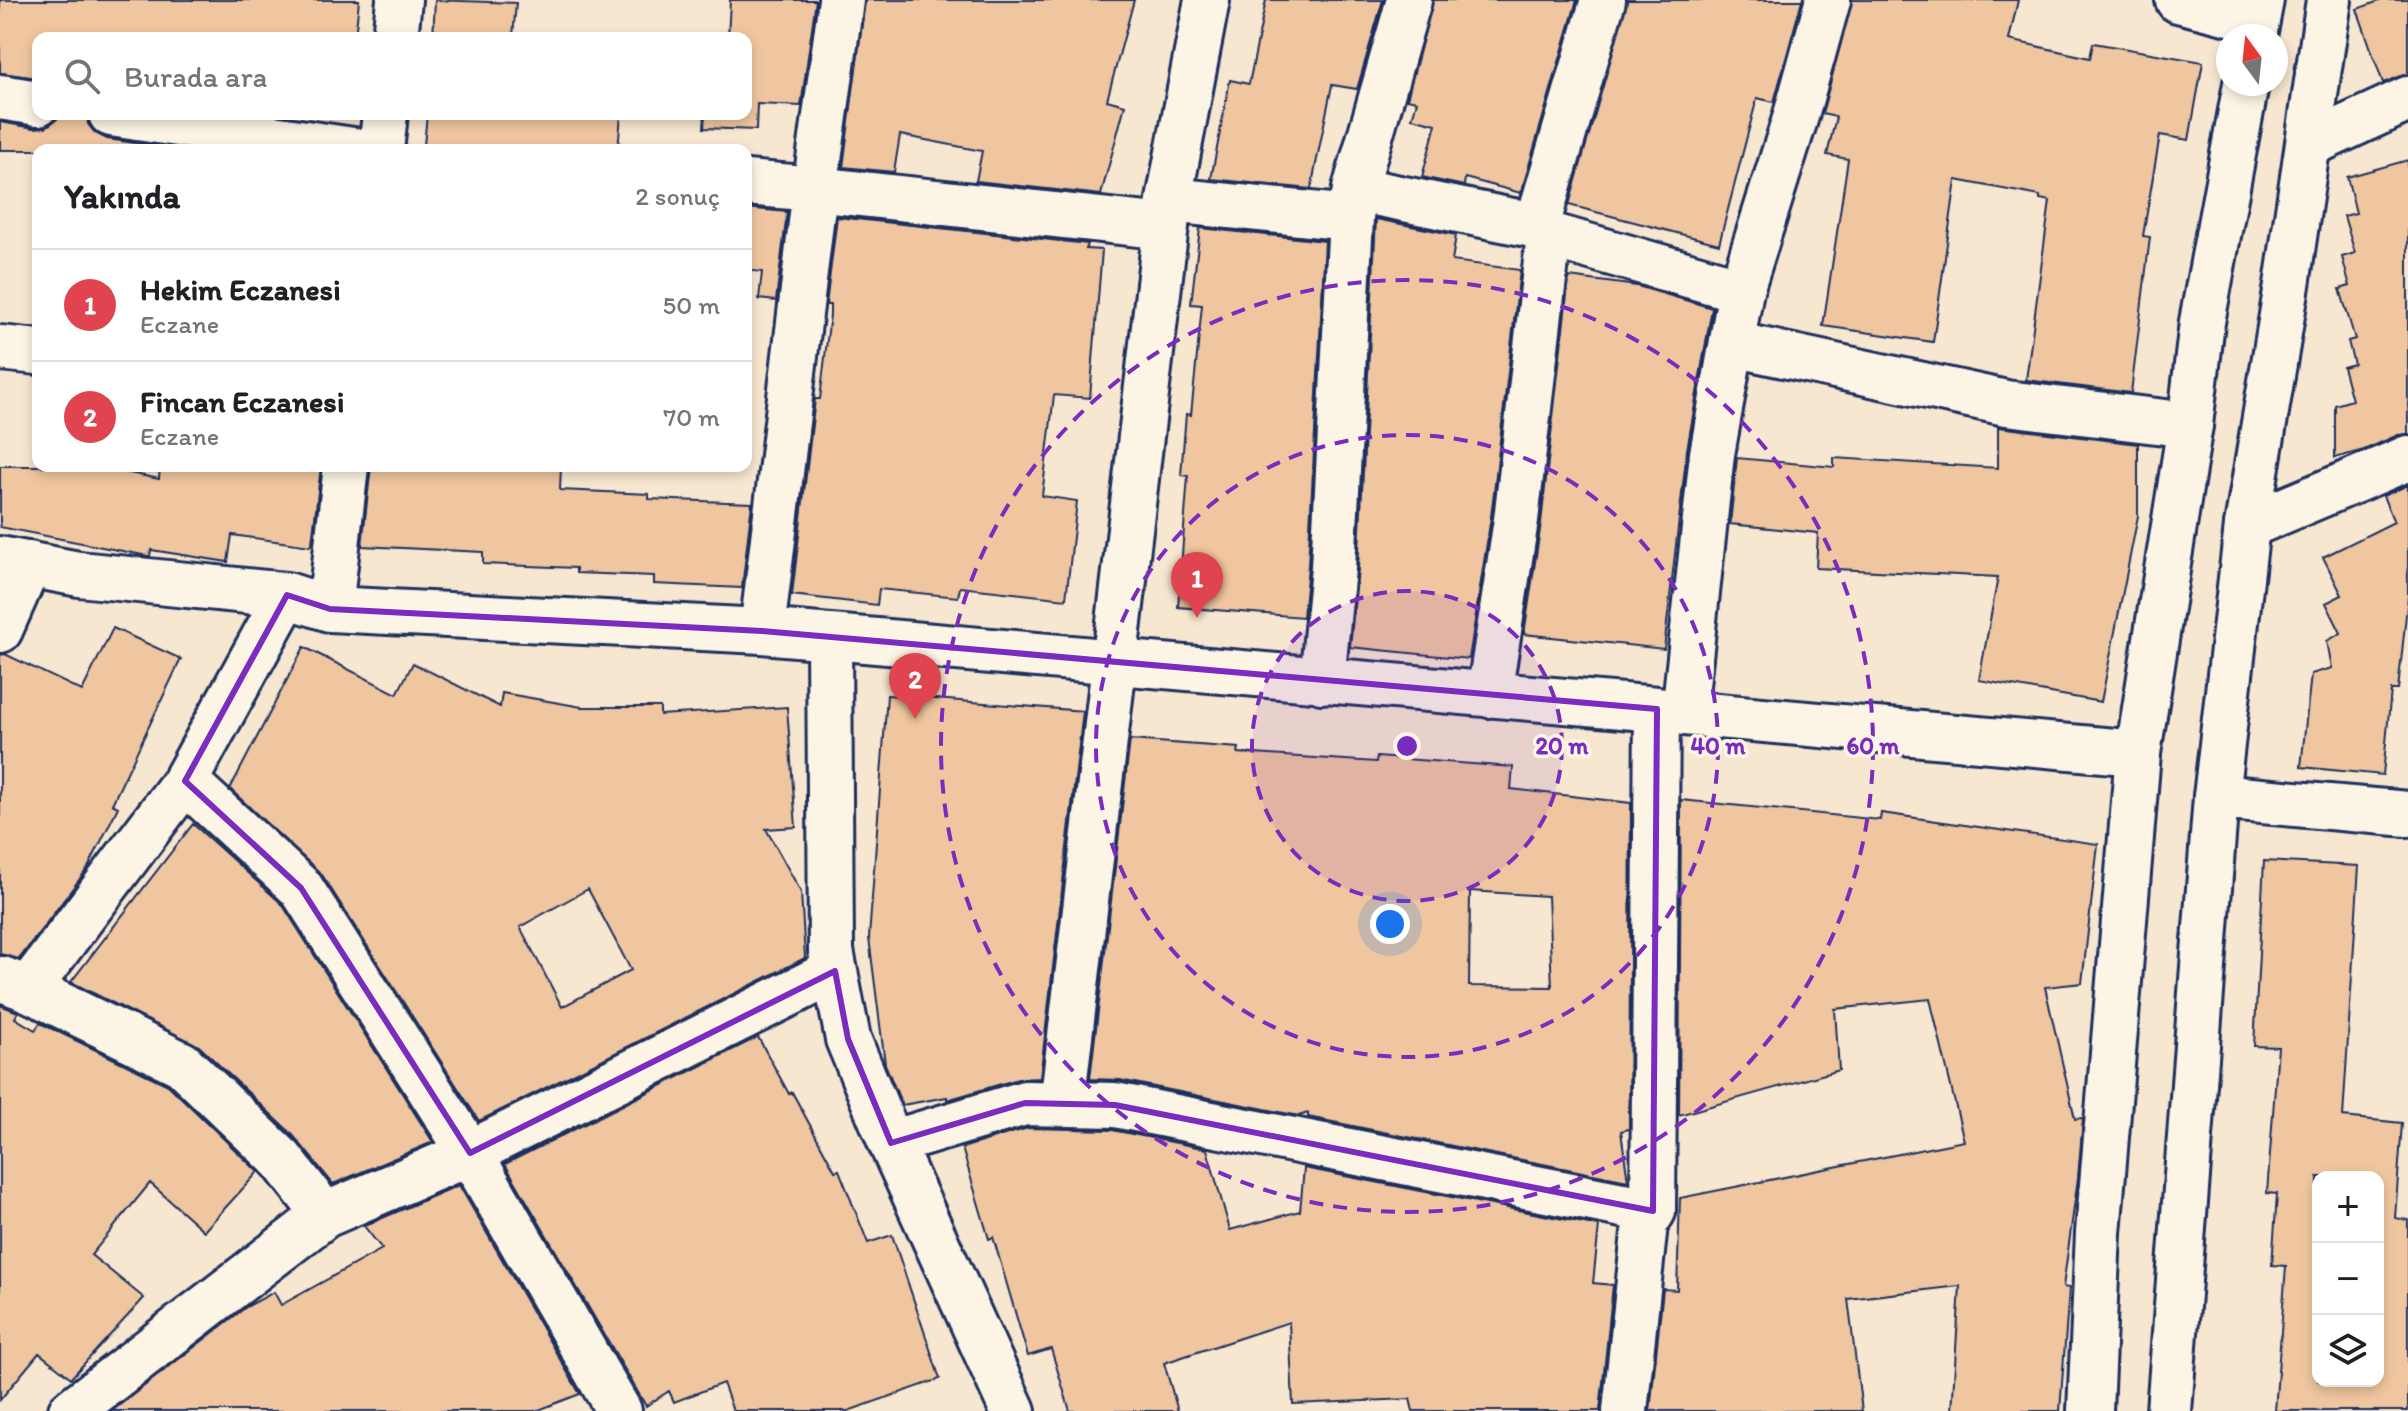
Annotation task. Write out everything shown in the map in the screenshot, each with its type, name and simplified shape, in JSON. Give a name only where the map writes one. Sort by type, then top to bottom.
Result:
[{"type":"street","points":[[396,32],[399,0]]},
{"type":"street","points":[[762,631],[841,0]]},
{"type":"street","points":[[1062,1104],[1168,214],[1207,0]]},
{"type":"street","points":[[1322,681],[1333,568],[1353,204],[1409,0]]},
{"type":"street","points":[[1489,695],[1516,520],[1543,231],[1603,0]]},
{"type":"street","points":[[1625,1411],[1645,1224],[1653,1211],[1671,711],[1741,290],[1795,119],[1828,0]]},
{"type":"street","points":[[2178,0],[2257,19]]},
{"type":"street","points":[[2169,1411],[2216,797],[2247,526],[2329,0]]},
{"type":"street","points":[[2090,1411],[2098,1233],[2138,753],[2190,425],[2202,322],[2244,96]]},
{"type":"street","points":[[0,97],[32,102]]},
{"type":"street","points":[[2308,145],[2408,99]]},
{"type":"street","points":[[151,120],[313,144]]},
{"type":"street","points":[[382,144],[384,120]]},
{"type":"street","points":[[752,184],[1168,214],[1353,204],[1543,231],[1741,290]]},
{"type":"street","points":[[1733,344],[2006,403],[2190,425]]},
{"type":"street","points":[[0,348],[32,351]]},
{"type":"street","points":[[2247,526],[2408,458]]},
{"type":"street","points":[[330,609],[345,472]]},
{"type":"street","points":[[0,630],[14,562],[79,574],[287,595],[330,609],[762,631],[2138,753]]},
{"type":"street","points":[[287,595],[185,781],[14,984],[182,1064],[281,1159],[325,1215]]},
{"type":"street","points":[[829,639],[831,951],[848,1039],[891,1143],[1013,1411]]},
{"type":"street","points":[[185,781],[301,888],[470,1153],[619,1411]]},
{"type":"street","points":[[2216,797],[2408,814]]},
{"type":"street","points":[[71,1411],[325,1215],[470,1153],[835,971]]},
{"type":"street","points":[[891,1143],[1025,1103],[1115,1105],[1653,1211]]},
{"type":"highlighted area","points":[[287,595],[330,609],[762,631],[1657,709],[1653,1211],[1115,1105],[1025,1103],[891,1143],[848,1039],[835,971],[470,1153],[301,888],[185,781]]},
{"type":"building","points":[[0,0],[359,0],[356,32],[32,32],[32,77],[0,73]]},
{"type":"building","points":[[435,0],[516,3],[513,32],[433,32]]},
{"type":"building","points":[[730,0],[816,0],[801,106],[757,104],[756,130],[704,128],[705,120],[752,120],[752,32],[728,32]]},
{"type":"building","points":[[865,0],[1134,0],[1107,100],[1125,105],[1101,195],[976,181],[982,151],[900,135],[894,172],[843,167]]},
{"type":"building","points":[[1266,0],[1383,0],[1357,89],[1332,85],[1311,189],[1211,179],[1230,80],[1249,84]]},
{"type":"building","points":[[1433,0],[1577,0],[1521,193],[1465,178],[1464,186],[1422,177],[1436,124],[1412,118],[1417,101],[1407,99]]},
{"type":"building","points":[[1627,0],[1802,0],[1774,102],[1757,98],[1719,244],[1569,205]]},
{"type":"building","points":[[1852,0],[2018,0],[2009,40],[2090,58],[2093,43],[2203,62],[2189,140],[2160,135],[2143,236],[2150,237],[2131,393],[2026,380],[2050,201],[2040,199],[2040,196],[1956,180],[1933,342],[1823,326],[1848,159],[1827,155],[1836,117],[1822,114]]},
{"type":"building","points":[[2382,0],[2408,0],[2408,74],[2383,83],[2357,9]]},
{"type":"building","points":[[56,120],[88,120],[95,133],[107,139],[142,144],[32,144],[32,150],[0,150],[0,122],[46,127]]},
{"type":"building","points":[[426,120],[620,120],[618,144],[424,144]]},
{"type":"building","points":[[2408,160],[2408,434],[2335,458],[2335,405],[2352,400],[2343,367],[2354,364],[2348,341],[2355,339],[2340,289],[2350,286],[2342,257],[2355,253],[2344,216],[2356,213],[2347,177]]},
{"type":"building","points":[[752,209],[787,212],[776,301],[759,299],[762,272],[752,271]]},
{"type":"building","points":[[837,217],[1088,244],[1086,249],[1102,250],[1090,398],[1054,395],[1042,496],[1077,501],[1066,599],[960,587],[958,597],[879,589],[877,605],[792,595],[815,399],[820,399],[830,315],[830,305],[826,305]]},
{"type":"building","points":[[1376,219],[1456,235],[1452,261],[1520,270],[1491,517],[1469,659],[1350,647],[1358,569]]},
{"type":"building","points":[[1200,228],[1325,241],[1303,617],[1178,607],[1188,476],[1181,475],[1186,414],[1191,415],[1202,305],[1191,304]]},
{"type":"building","points":[[1569,277],[1637,286],[1712,308],[1687,450],[1664,649],[1524,634],[1541,523]]},
{"type":"building","points":[[1998,427],[2138,444],[2138,516],[2101,702],[1979,680],[1998,577],[1816,568],[1818,533],[1730,524],[1737,458],[1834,467],[1834,458],[1998,468]]},
{"type":"building","points":[[0,466],[32,466],[32,472],[125,472],[159,479],[160,472],[320,472],[310,546],[232,535],[228,562],[151,550],[148,556],[0,527]]},
{"type":"building","points":[[370,472],[561,472],[560,490],[649,494],[649,499],[752,503],[742,588],[654,584],[654,576],[576,573],[576,568],[483,564],[483,552],[362,546]]},
{"type":"building","points":[[2408,485],[2408,596],[2398,690],[2391,690],[2383,775],[2301,767],[2311,674],[2332,668],[2327,641],[2341,633],[2326,603],[2342,595],[2323,557],[2394,522],[2383,496]]},
{"type":"building","points":[[113,628],[181,659],[112,804],[118,807],[88,868],[19,959],[0,954],[0,655],[5,654],[82,691]]},
{"type":"building","points":[[304,647],[397,694],[413,663],[500,707],[502,693],[582,707],[660,707],[660,715],[787,707],[796,827],[766,829],[801,892],[805,958],[479,1121],[322,875],[230,789]],"holes":[[[588,889],[631,970],[562,1007],[520,927]]]},
{"type":"building","points":[[887,695],[1083,711],[1040,1078],[1018,1079],[947,1100],[947,1097],[902,1105],[885,1064],[869,938]]},
{"type":"building","points":[[1130,740],[1239,748],[1238,753],[1376,762],[1377,757],[1513,767],[1511,789],[1631,803],[1629,1129],[1621,1131],[1628,1181],[1308,1117],[1308,1113],[1299,1116],[1120,1080],[1090,1079]],"holes":[[[1470,891],[1548,896],[1552,987],[1469,986]]]},
{"type":"building","points":[[1681,800],[1880,820],[1881,813],[2098,844],[2082,983],[2045,987],[2075,1119],[2083,1118],[2063,1287],[2069,1288],[2060,1411],[1952,1411],[1960,1286],[1848,1299],[1862,1411],[1650,1411],[1663,1289],[1677,1290],[1680,1198],[1964,1141],[1930,999],[1835,1009],[1839,1070],[1679,1115]]},
{"type":"building","points":[[193,824],[282,904],[433,1142],[333,1184],[292,1134],[199,1046],[71,982]]},
{"type":"building","points":[[2264,861],[2359,866],[2343,1117],[2402,1123],[2395,1218],[2408,1220],[2408,1411],[2275,1411],[2286,1266],[2272,1265],[2277,1194],[2267,1193],[2278,1047],[2254,1046]]},
{"type":"building","points":[[0,1005],[18,1012],[15,1018],[35,1030],[40,1023],[168,1085],[258,1172],[204,1231],[150,1183],[91,1255],[144,1298],[71,1378],[39,1353],[0,1400]]},
{"type":"building","points":[[758,1037],[835,1171],[839,1170],[868,1243],[892,1235],[940,1379],[848,1411],[733,1411],[723,1383],[674,1402],[669,1391],[646,1406],[505,1164]]},
{"type":"building","points":[[1028,1128],[1112,1130],[1207,1149],[1230,1230],[1300,1211],[1304,1168],[1599,1226],[1593,1283],[1613,1285],[1600,1411],[1413,1411],[1410,1399],[1293,1404],[1289,1322],[1164,1363],[1178,1411],[1070,1411],[1051,1349],[1028,1356],[993,1237],[989,1239],[962,1148]]},
{"type":"building","points":[[459,1185],[580,1394],[536,1411],[112,1411],[246,1307],[274,1292],[281,1305],[382,1249],[364,1226]]},
{"type":"place","name":"Hekim Eczanesi","points":[[1197,618]]},
{"type":"place","name":"Fincan Eczanesi","points":[[915,719]]}]
